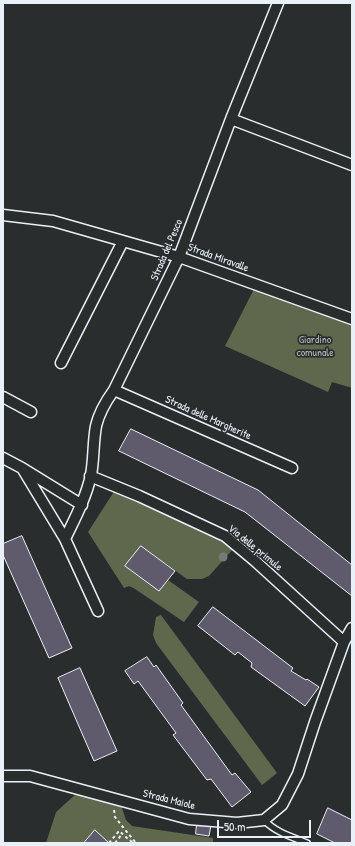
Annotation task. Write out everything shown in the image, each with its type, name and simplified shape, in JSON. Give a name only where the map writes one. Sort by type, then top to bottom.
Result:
[{"type":"street","name":"Strada del Pesco","points":[[65,539],[82,504],[90,476],[96,427],[100,415],[107,399],[114,390],[178,257],[231,118],[278,3]]},
{"type":"street","points":[[231,118],[352,165]]},
{"type":"street","name":"Strada Miravalle","points":[[3,215],[53,221],[178,257],[352,319]]},
{"type":"street","points":[[61,363],[123,241]]},
{"type":"street","name":"Strada delle Margherite","points":[[114,390],[292,468]]},
{"type":"street","points":[[3,398],[31,412]]},
{"type":"street","points":[[3,458],[82,504]]},
{"type":"street","points":[[22,468],[65,539],[98,611]]},
{"type":"street","name":"Via delle primule","points":[[90,476],[139,496],[225,536],[255,561],[344,642]]},
{"type":"street","points":[[264,820],[282,805],[298,774],[344,642],[352,628]]},
{"type":"street","name":"Strada Maiole","points":[[3,776],[30,776],[189,819],[237,823],[264,820]]},
{"type":"lane","points":[[264,820],[269,826],[278,831],[307,843]]},
{"type":"path","points":[[114,809],[114,817],[135,843]]},
{"type":"path","points":[[109,843],[119,831],[135,843]]},
{"type":"path","points":[[115,843],[122,834]]},
{"type":"green space","name":"Giardino comunale","points":[[255,287],[352,321],[352,388],[332,382],[328,392],[225,346]]},
{"type":"green space","points":[[115,490],[223,539],[234,548],[209,576],[202,579],[187,579],[141,546],[159,590],[168,580],[199,602],[184,622],[135,589],[129,586],[124,588],[88,532]]},
{"type":"green space","points":[[161,615],[277,773],[262,785],[156,643],[153,635],[156,617]]},
{"type":"green space","points":[[76,794],[121,805],[126,820],[132,826],[213,838],[213,843],[46,843],[56,812]]},
{"type":"building","points":[[131,429],[258,490],[352,565],[352,596],[245,512],[119,451]]},
{"type":"building","points":[[22,536],[72,648],[49,658],[3,555],[3,544]]},
{"type":"building","points":[[141,546],[175,571],[159,591],[125,566]]},
{"type":"building","points":[[213,607],[293,668],[291,671],[319,687],[305,706],[251,667],[252,663],[238,652],[235,655],[198,626]]},
{"type":"building","points":[[147,657],[154,667],[156,665],[183,703],[181,705],[232,775],[235,773],[251,792],[232,807],[211,779],[207,780],[173,735],[176,733],[138,681],[134,684],[125,671]]},
{"type":"building","points":[[80,668],[117,751],[94,761],[58,678]]},
{"type":"building","points":[[328,808],[352,820],[352,843],[335,843],[317,834]]},
{"type":"building","points":[[197,823],[211,825],[209,836],[196,834]]},
{"type":"building","points":[[95,830],[109,843],[84,843]]}]
